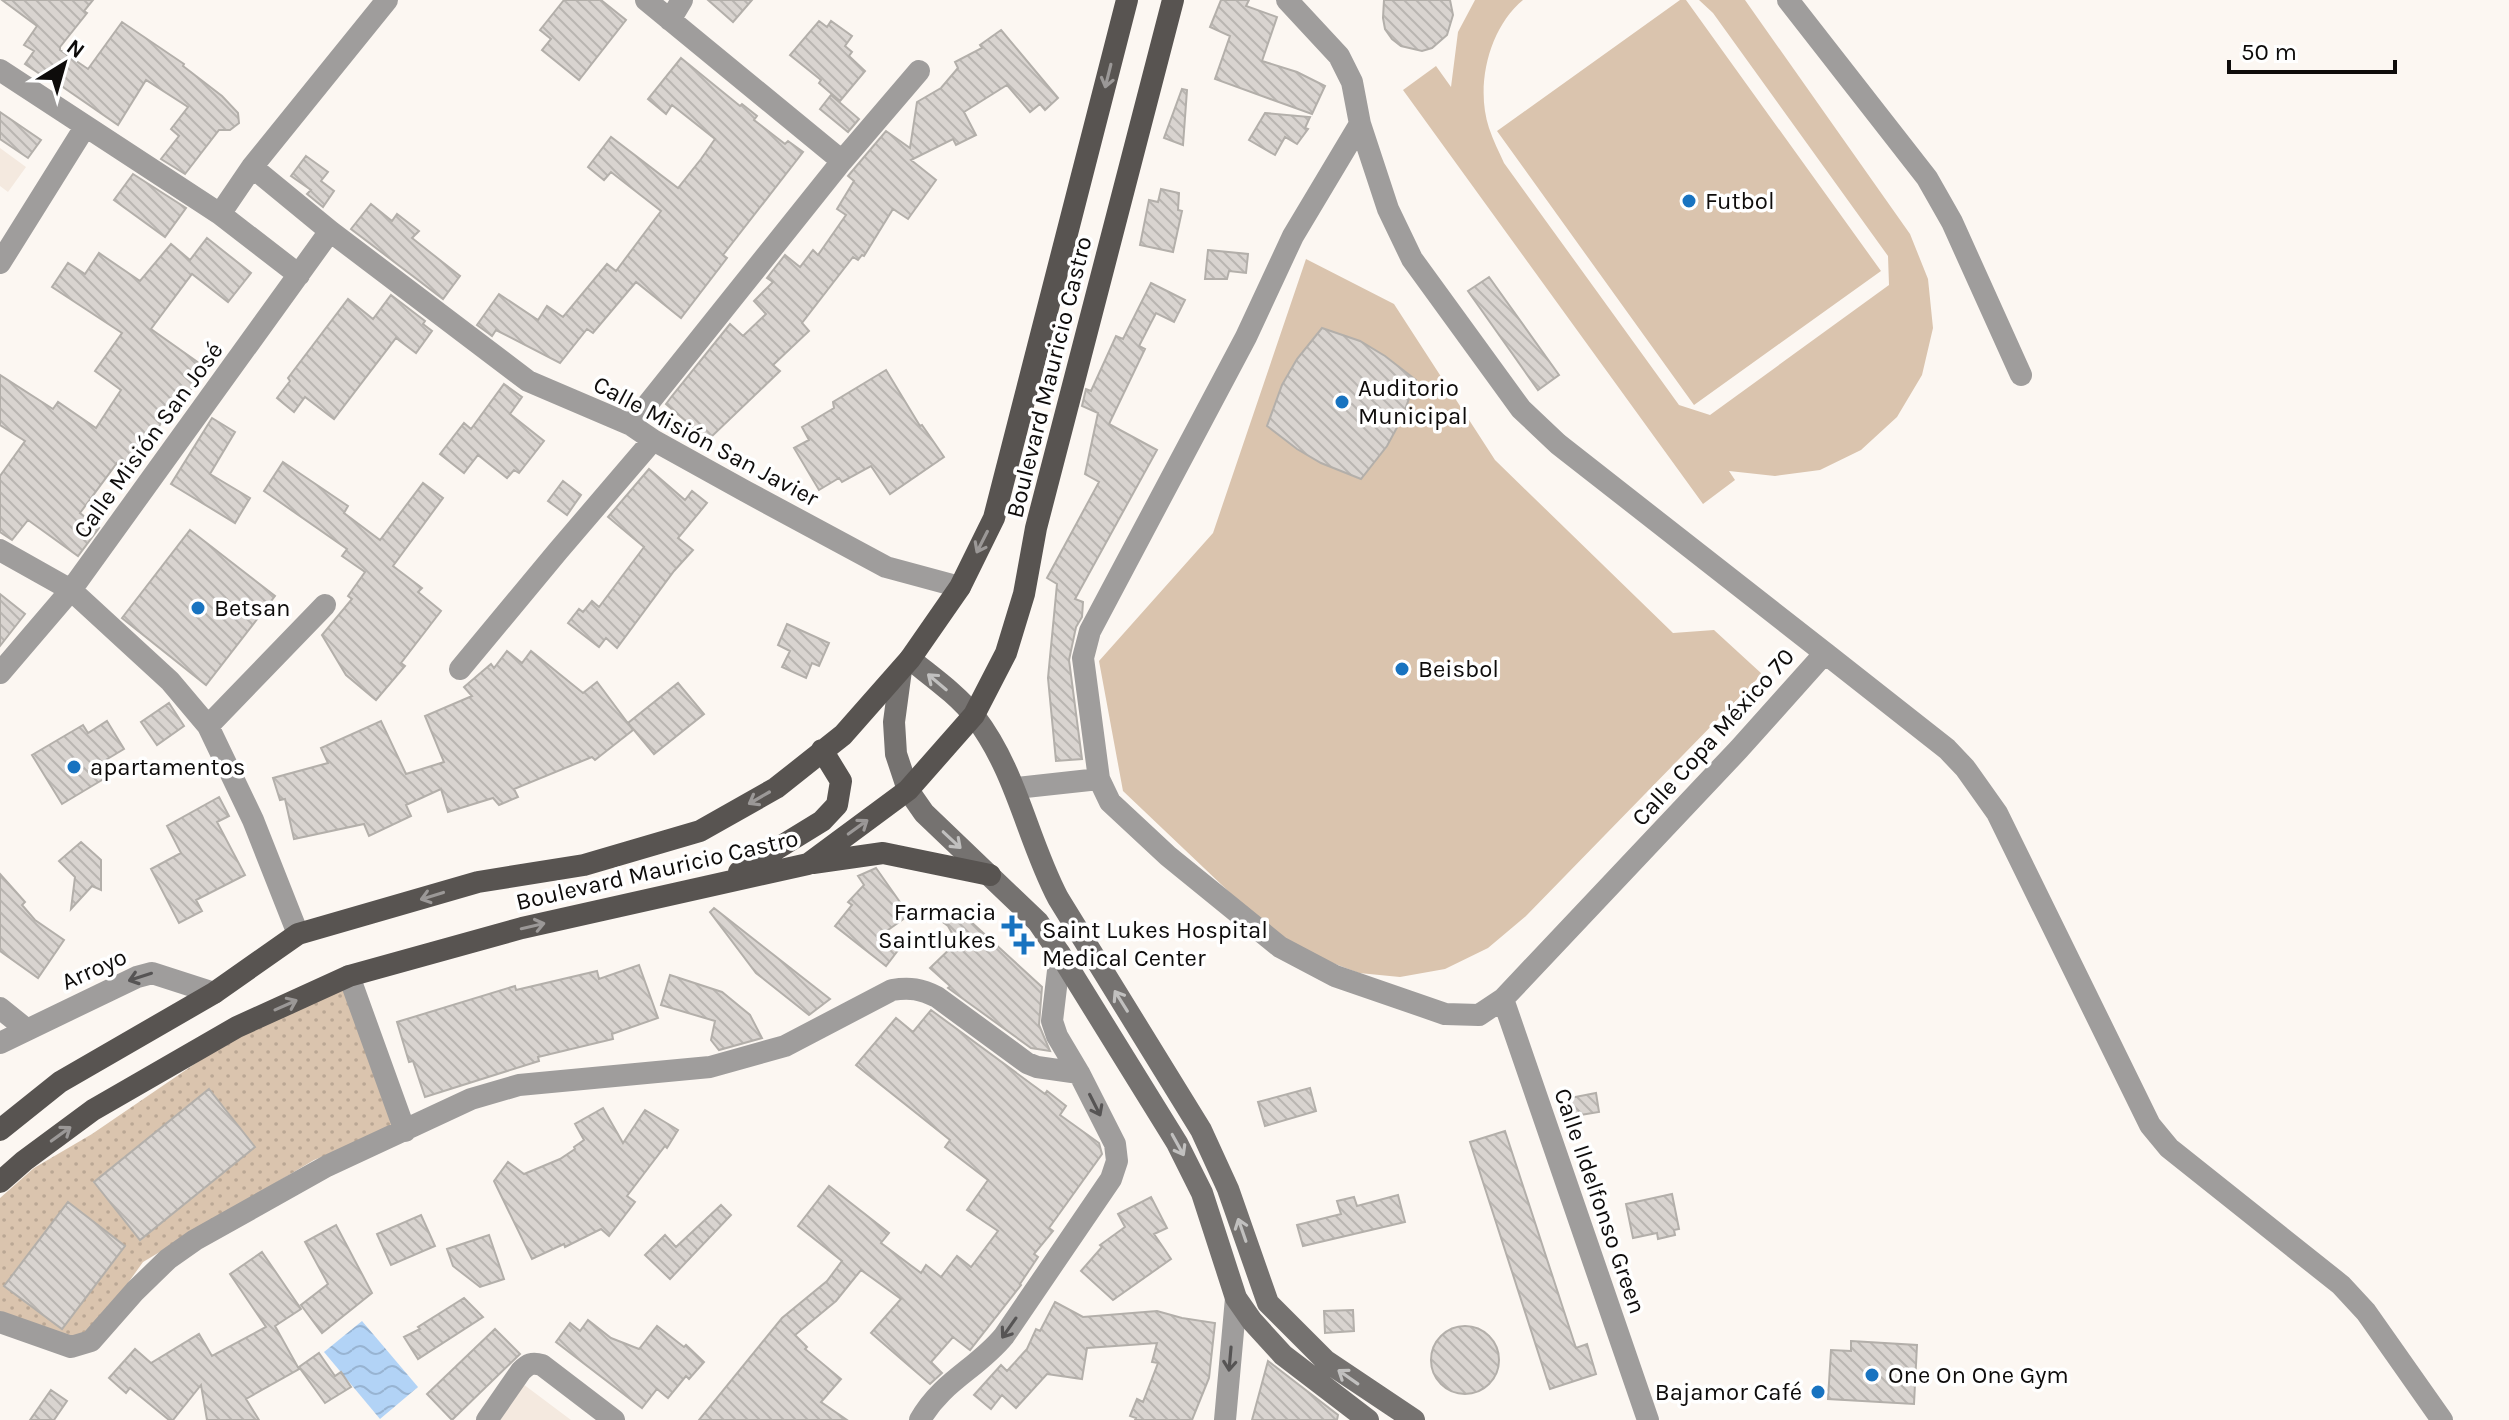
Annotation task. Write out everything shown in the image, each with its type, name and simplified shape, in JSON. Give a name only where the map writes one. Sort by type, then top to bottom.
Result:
[{"type":"main road","name":"Boulevard Mauricio Castro","points":[[0,1130],[60,1082],[214,993],[298,934],[478,882],[584,865],[700,831],[776,788],[843,735],[905,665],[960,587],[994,518],[1127,0]]},
{"type":"main road","name":"Boulevard Mauricio Castro","points":[[0,1182],[93,1110],[237,1027],[349,976],[522,928],[808,864],[908,790],[974,715],[1006,653],[1024,594],[1036,528],[1173,0]]},
{"type":"main road","points":[[1368,1420],[1283,1355],[1268,1341],[1236,1298],[1202,1193],[1177,1143],[1060,954],[1038,922],[924,813],[908,790],[896,754],[894,722],[905,665],[974,715],[1016,788],[1053,889],[1201,1130],[1228,1189],[1268,1303],[1326,1361],[1414,1420]]},
{"type":"main road","points":[[713,886],[770,855],[822,821],[837,805],[841,781],[822,750]]},
{"type":"main road","points":[[808,864],[883,853],[990,875]]},
{"type":"street","points":[[220,214],[252,167],[387,0]]},
{"type":"street","points":[[646,0],[842,161]]},
{"type":"street","points":[[670,20],[682,0]]},
{"type":"street","name":"Calle Copa México 70","points":[[1099,779],[1110,802],[1159,847],[1280,947],[1335,976],[1445,1014],[1479,1015],[1503,999],[1739,749],[1825,653],[1558,444],[1521,409],[1412,259],[1388,209],[1360,124],[1352,82],[1339,56],[1287,0]]},
{"type":"street","points":[[1788,0],[1927,178],[1952,222],[2021,375]]},
{"type":"street","points":[[0,70],[220,214],[299,275]]},
{"type":"street","points":[[631,425],[842,161],[919,71]]},
{"type":"street","points":[[1016,788],[1099,779],[1083,658],[1090,631],[1246,337],[1293,236],[1360,124]]},
{"type":"street","points":[[0,263],[85,127]]},
{"type":"street","name":"Calle Misión San Javier","points":[[252,167],[330,231],[528,381],[631,425],[653,440],[886,567],[960,587]]},
{"type":"street","name":"Calle Misión San José","points":[[0,673],[71,590],[330,231]]},
{"type":"street","points":[[460,669],[653,440]]},
{"type":"street","points":[[0,550],[71,590],[170,681],[208,726],[253,820],[298,934]]},
{"type":"street","points":[[208,726],[325,605]]},
{"type":"street","points":[[1825,653],[1947,749],[1965,768],[1997,813],[2150,1125],[2169,1148],[2341,1285],[2366,1312],[2442,1420]]},
{"type":"street","points":[[920,1420],[928,1405],[947,1385],[989,1354],[1004,1336],[1111,1179],[1117,1161],[1115,1144],[1052,1021],[1060,954]]},
{"type":"street","name":"Arroyo","points":[[0,1043],[137,977],[152,973],[214,993]]},
{"type":"street","points":[[349,976],[405,1131]]},
{"type":"street","points":[[1,1327],[71,1347],[91,1341],[135,1291],[168,1259],[195,1240],[327,1166],[471,1099],[519,1085],[710,1067],[738,1060],[785,1046],[892,990],[922,990],[937,997],[1027,1063],[1079,1073]]},
{"type":"street","name":"Calle Ildelfonso Green","points":[[1503,999],[1648,1420]]},
{"type":"street","points":[[0,1008],[26,1029]]},
{"type":"street","points":[[1225,1420],[1236,1298]]},
{"type":"street","points":[[487,1420],[521,1371],[533,1363],[542,1365],[614,1420]]},
{"type":"shaded area","points":[[1475,0],[1523,0],[1501,26],[1485,76],[1485,112],[1504,163],[1679,405],[1710,415],[1889,285],[1888,256],[1713,13],[1699,0],[1745,0],[1910,234],[1928,279],[1933,328],[1922,375],[1897,417],[1861,450],[1820,470],[1775,476],[1729,471],[1735,480],[1703,504],[1403,90],[1436,66],[1451,87],[1458,32]]},
{"type":"shaded area","name":"Futbol","points":[[1680,0],[1686,0],[1881,271],[1694,405],[1497,131]]},
{"type":"shaded area","points":[[0,148],[26,167],[8,192],[0,186]]},
{"type":"shaded area","points":[[1306,259],[1394,304],[1495,460],[1673,633],[1714,630],[1762,674],[1526,916],[1488,948],[1445,969],[1400,977],[1359,973],[1314,956],[1280,936],[1245,907],[1123,791],[1099,661],[1213,533]]},
{"type":"shaded area","points":[[345,983],[395,1127],[314,1160],[143,1262],[90,1336],[70,1342],[0,1315],[0,1198],[34,1168],[92,1134],[221,1046]]},
{"type":"shaded area","points":[[523,1384],[571,1420],[499,1420]]},
{"type":"water","points":[[362,1321],[418,1387],[380,1419],[324,1352]]},
{"type":"building","points":[[2,0],[93,0],[60,50],[88,69],[122,22],[184,64],[222,96],[238,113],[239,123],[230,130],[219,130],[185,174],[161,159],[179,136],[171,129],[188,107],[146,80],[118,125],[25,64],[34,51],[24,45],[37,26]]},
{"type":"building","points":[[564,0],[601,0],[626,20],[579,80],[542,50],[551,39],[540,30]]},
{"type":"building","points":[[708,0],[752,0],[733,22]]},
{"type":"building","points":[[1221,0],[1249,0],[1246,6],[1277,17],[1262,61],[1297,72],[1325,86],[1312,114],[1215,79],[1230,36],[1210,27]]},
{"type":"building","points":[[1384,0],[1450,0],[1453,15],[1447,35],[1432,48],[1422,51],[1401,46],[1385,29]]},
{"type":"building","points":[[819,21],[827,27],[831,21],[852,36],[845,46],[852,52],[849,56],[865,71],[840,101],[819,83],[821,80],[790,55]]},
{"type":"building","points":[[1001,30],[1058,98],[1045,110],[1040,104],[1030,112],[1007,85],[964,112],[976,135],[956,145],[953,139],[911,160],[936,180],[908,219],[893,209],[864,256],[858,260],[853,257],[802,323],[809,331],[773,365],[780,371],[708,440],[666,404],[730,324],[743,336],[766,314],[754,301],[773,282],[767,278],[785,255],[800,267],[813,250],[818,255],[846,215],[837,209],[854,181],[848,176],[886,131],[910,148],[917,102],[941,88],[958,68],[955,62],[982,48],[980,45]]},
{"type":"building","points":[[681,58],[757,116],[754,120],[785,144],[788,141],[803,152],[723,255],[727,258],[681,318],[636,282],[593,333],[587,329],[560,363],[496,330],[492,336],[477,325],[499,294],[538,320],[547,306],[563,317],[607,264],[616,271],[661,211],[611,172],[604,180],[588,167],[611,137],[678,188],[715,139],[672,105],[666,114],[648,99]]},
{"type":"building","points":[[1182,89],[1187,90],[1183,145],[1164,138]]},
{"type":"building","points":[[831,95],[859,119],[848,132],[820,109]]},
{"type":"building","points":[[0,112],[41,140],[28,158],[0,139]]},
{"type":"building","points":[[1265,113],[1310,117],[1305,128],[1308,129],[1297,144],[1285,137],[1275,155],[1249,140]]},
{"type":"building","points":[[306,156],[328,172],[321,181],[334,191],[323,207],[307,194],[311,190],[291,176]]},
{"type":"building","points":[[133,174],[186,208],[165,237],[114,200]]},
{"type":"building","points":[[1161,189],[1179,193],[1178,210],[1182,211],[1173,252],[1140,245],[1149,200],[1158,202]]},
{"type":"building","points":[[371,204],[392,221],[397,214],[419,231],[412,238],[460,276],[443,299],[351,229]]},
{"type":"building","points":[[207,238],[251,273],[228,302],[192,274],[151,329],[206,368],[184,400],[181,398],[163,420],[136,463],[128,471],[117,463],[80,513],[99,528],[78,556],[28,520],[12,540],[0,532],[0,476],[25,441],[0,425],[0,375],[53,409],[58,402],[96,428],[121,390],[95,371],[122,333],[52,287],[68,263],[85,274],[99,253],[140,281],[171,244],[190,260]]},
{"type":"building","points":[[1208,250],[1248,254],[1246,273],[1229,271],[1227,279],[1205,279]]},
{"type":"building","points":[[1489,277],[1559,375],[1538,390],[1468,291]]},
{"type":"building","points":[[1151,283],[1185,300],[1174,322],[1156,313],[1139,346],[1145,349],[1109,424],[1157,450],[1075,599],[1083,602],[1082,617],[1076,627],[1069,660],[1082,759],[1056,761],[1048,678],[1057,584],[1047,578],[1099,482],[1085,474],[1098,413],[1082,406],[1086,389],[1091,391],[1116,336],[1123,339]]},
{"type":"building","points":[[391,295],[425,321],[423,324],[432,331],[416,353],[396,338],[334,419],[305,397],[294,412],[277,398],[290,381],[288,378],[348,299],[373,319]]},
{"type":"building","name":"Auditorio Municipal","points":[[1322,328],[1360,341],[1416,380],[1387,446],[1361,479],[1321,463],[1267,426],[1282,385],[1297,359]]},
{"type":"building","points":[[886,370],[920,426],[944,457],[890,494],[871,466],[842,482],[839,478],[819,490],[794,448],[809,440],[802,427],[834,408],[833,402]]},
{"type":"building","points":[[504,384],[522,397],[510,414],[544,441],[519,473],[514,470],[507,478],[478,455],[464,473],[440,454],[464,423],[471,429]]},
{"type":"building","points":[[212,418],[235,432],[210,474],[250,498],[235,523],[171,484]]},
{"type":"building","points":[[283,462],[348,506],[344,513],[380,540],[423,483],[443,498],[393,566],[422,588],[418,592],[441,611],[401,663],[405,666],[376,700],[346,675],[322,635],[352,599],[348,596],[365,572],[342,556],[347,549],[264,491]]},
{"type":"building","points":[[649,469],[685,500],[692,491],[707,503],[678,538],[693,550],[617,648],[606,638],[599,647],[568,623],[579,609],[583,612],[592,601],[599,607],[644,547],[608,517]]},
{"type":"building","points":[[563,481],[581,495],[567,515],[548,501]]},
{"type":"building","name":"Betsan","points":[[190,530],[275,596],[206,685],[122,618]]},
{"type":"building","points":[[0,594],[25,614],[0,646]]},
{"type":"building","points":[[787,624],[829,643],[819,666],[812,663],[806,678],[782,667],[790,651],[778,645]]},
{"type":"building","points":[[507,651],[522,663],[531,651],[583,693],[597,682],[633,730],[595,760],[592,757],[514,789],[518,797],[499,805],[493,798],[448,812],[441,789],[406,805],[411,816],[369,836],[364,824],[294,839],[285,799],[280,800],[273,778],[328,763],[321,748],[381,721],[406,774],[444,762],[425,716],[472,696],[464,687],[491,664],[494,668]]},
{"type":"building","points":[[678,683],[704,714],[654,754],[628,723]]},
{"type":"building","points":[[169,703],[184,726],[157,745],[141,722]]},
{"type":"building","name":"apartamentos","points":[[107,721],[124,749],[104,761],[112,774],[62,804],[32,755],[83,725],[88,733]]},
{"type":"building","name":"apartamentos","points":[[219,797],[229,816],[217,822],[245,875],[196,900],[202,911],[179,923],[151,869],[181,853],[167,826]]},
{"type":"building","points":[[81,842],[101,860],[101,890],[92,886],[71,909],[75,877],[59,861]]},
{"type":"building","points":[[876,868],[909,915],[881,935],[899,949],[886,966],[835,926],[852,905],[848,902],[864,885],[858,876]]},
{"type":"building","points":[[0,874],[25,902],[22,905],[35,920],[64,940],[38,978],[0,951]]},
{"type":"building","points":[[923,907],[957,909],[1042,987],[1039,1025],[1050,1051],[1031,1048],[948,988],[950,986],[930,968],[957,942],[948,926]]},
{"type":"building","points":[[714,908],[830,999],[809,1015],[756,973],[710,912]]},
{"type":"building","points":[[639,965],[658,1018],[612,1034],[613,1039],[538,1057],[539,1061],[425,1097],[413,1061],[409,1062],[397,1022],[515,986],[516,990],[597,971],[599,979]]},
{"type":"building","points":[[670,975],[722,992],[750,1015],[762,1038],[719,1050],[711,1040],[715,1021],[661,1005]]},
{"type":"building","points":[[931,1010],[1066,1106],[1060,1115],[1099,1143],[1102,1154],[1049,1228],[1053,1231],[1034,1254],[1038,1257],[1021,1285],[970,1350],[953,1337],[931,1362],[942,1373],[930,1384],[871,1333],[901,1299],[861,1270],[836,1301],[795,1335],[807,1347],[805,1349],[841,1379],[821,1402],[847,1420],[699,1420],[782,1318],[827,1281],[842,1261],[798,1226],[829,1186],[889,1233],[881,1243],[921,1273],[926,1265],[941,1277],[957,1256],[971,1267],[998,1231],[967,1210],[988,1180],[945,1147],[950,1140],[856,1065],[896,1018],[913,1032]]},
{"type":"building","points":[[1310,1088],[1316,1111],[1265,1126],[1258,1102]]},
{"type":"building","points":[[209,1089],[255,1147],[140,1240],[94,1182]]},
{"type":"building","points":[[1596,1093],[1599,1112],[1574,1116],[1570,1098]]},
{"type":"building","points":[[603,1108],[623,1143],[645,1110],[678,1130],[627,1196],[635,1202],[609,1236],[601,1229],[532,1259],[494,1181],[508,1162],[524,1174],[575,1149],[584,1140],[575,1124]]},
{"type":"building","points":[[1505,1131],[1576,1348],[1587,1344],[1596,1374],[1550,1389],[1470,1142]]},
{"type":"building","points":[[1672,1194],[1679,1229],[1674,1230],[1675,1235],[1658,1239],[1657,1233],[1633,1238],[1626,1204]]},
{"type":"building","points":[[1398,1195],[1405,1222],[1303,1246],[1297,1225],[1341,1214],[1337,1201],[1354,1197],[1357,1206]]},
{"type":"building","points":[[1151,1197],[1167,1228],[1154,1234],[1171,1259],[1113,1300],[1081,1271],[1102,1247],[1100,1245],[1125,1227],[1118,1214]]},
{"type":"building","points":[[68,1202],[125,1246],[62,1329],[4,1286]]},
{"type":"building","points":[[721,1205],[731,1215],[670,1279],[645,1255],[665,1235],[676,1247]]},
{"type":"building","points":[[421,1215],[435,1246],[391,1265],[377,1234]]},
{"type":"building","points":[[336,1225],[372,1293],[322,1333],[301,1305],[328,1284],[305,1242]]},
{"type":"building","points":[[489,1235],[504,1279],[480,1287],[453,1266],[447,1249]]},
{"type":"building","points":[[262,1252],[301,1309],[275,1326],[299,1369],[246,1399],[259,1420],[207,1420],[201,1385],[173,1420],[169,1420],[130,1388],[126,1393],[109,1378],[135,1349],[151,1363],[199,1334],[212,1356],[266,1327],[230,1274]]},
{"type":"building","points":[[464,1298],[483,1317],[418,1359],[404,1337]]},
{"type":"building","points":[[1055,1302],[1083,1317],[1157,1311],[1215,1323],[1209,1378],[1192,1420],[1135,1420],[1130,1416],[1137,1399],[1143,1402],[1158,1363],[1152,1362],[1157,1343],[1087,1348],[1082,1379],[1047,1374],[1016,1408],[1002,1395],[991,1409],[974,1395],[1001,1365],[1007,1371],[1027,1349],[1036,1329],[1040,1331]]},
{"type":"building","points":[[1353,1310],[1354,1331],[1325,1333],[1324,1311]]},
{"type":"building","points":[[588,1320],[611,1338],[639,1349],[657,1326],[684,1347],[686,1345],[704,1362],[689,1379],[686,1376],[668,1398],[657,1389],[642,1408],[556,1342],[570,1323],[580,1331]]},
{"type":"building","points":[[1465,1326],[1478,1328],[1489,1336],[1497,1347],[1497,1373],[1489,1384],[1478,1392],[1465,1394],[1452,1392],[1441,1384],[1433,1373],[1431,1360],[1433,1347],[1441,1336],[1452,1328]]},
{"type":"building","points":[[495,1329],[520,1354],[452,1420],[427,1394]]},
{"type":"building","name":"One On One Gym","points":[[1851,1341],[1917,1345],[1914,1404],[1828,1399],[1831,1350],[1851,1351]]},
{"type":"building","points":[[319,1353],[335,1376],[341,1372],[351,1387],[325,1403],[299,1367]]},
{"type":"building","points":[[1268,1361],[1338,1415],[1337,1420],[1252,1420]]},
{"type":"building","points":[[51,1390],[67,1401],[54,1420],[30,1420]]},
{"type":"place","name":"Futbol","points":[[1689,201]]},
{"type":"place","name":"Auditorio Municipal","points":[[1342,402]]},
{"type":"place","name":"Betsan","points":[[198,608]]},
{"type":"place","name":"Beisbol","points":[[1402,669]]},
{"type":"place","name":"apartamentos","points":[[74,767]]},
{"type":"place","name":"Farmacia Saintlukes","points":[[1012,926]]},
{"type":"place","name":"Saint Lukes Hospital Medical Center","points":[[1024,944]]},
{"type":"place","name":"One On One Gym","points":[[1872,1375]]},
{"type":"place","name":"Bajamor Café","points":[[1818,1392]]}]
